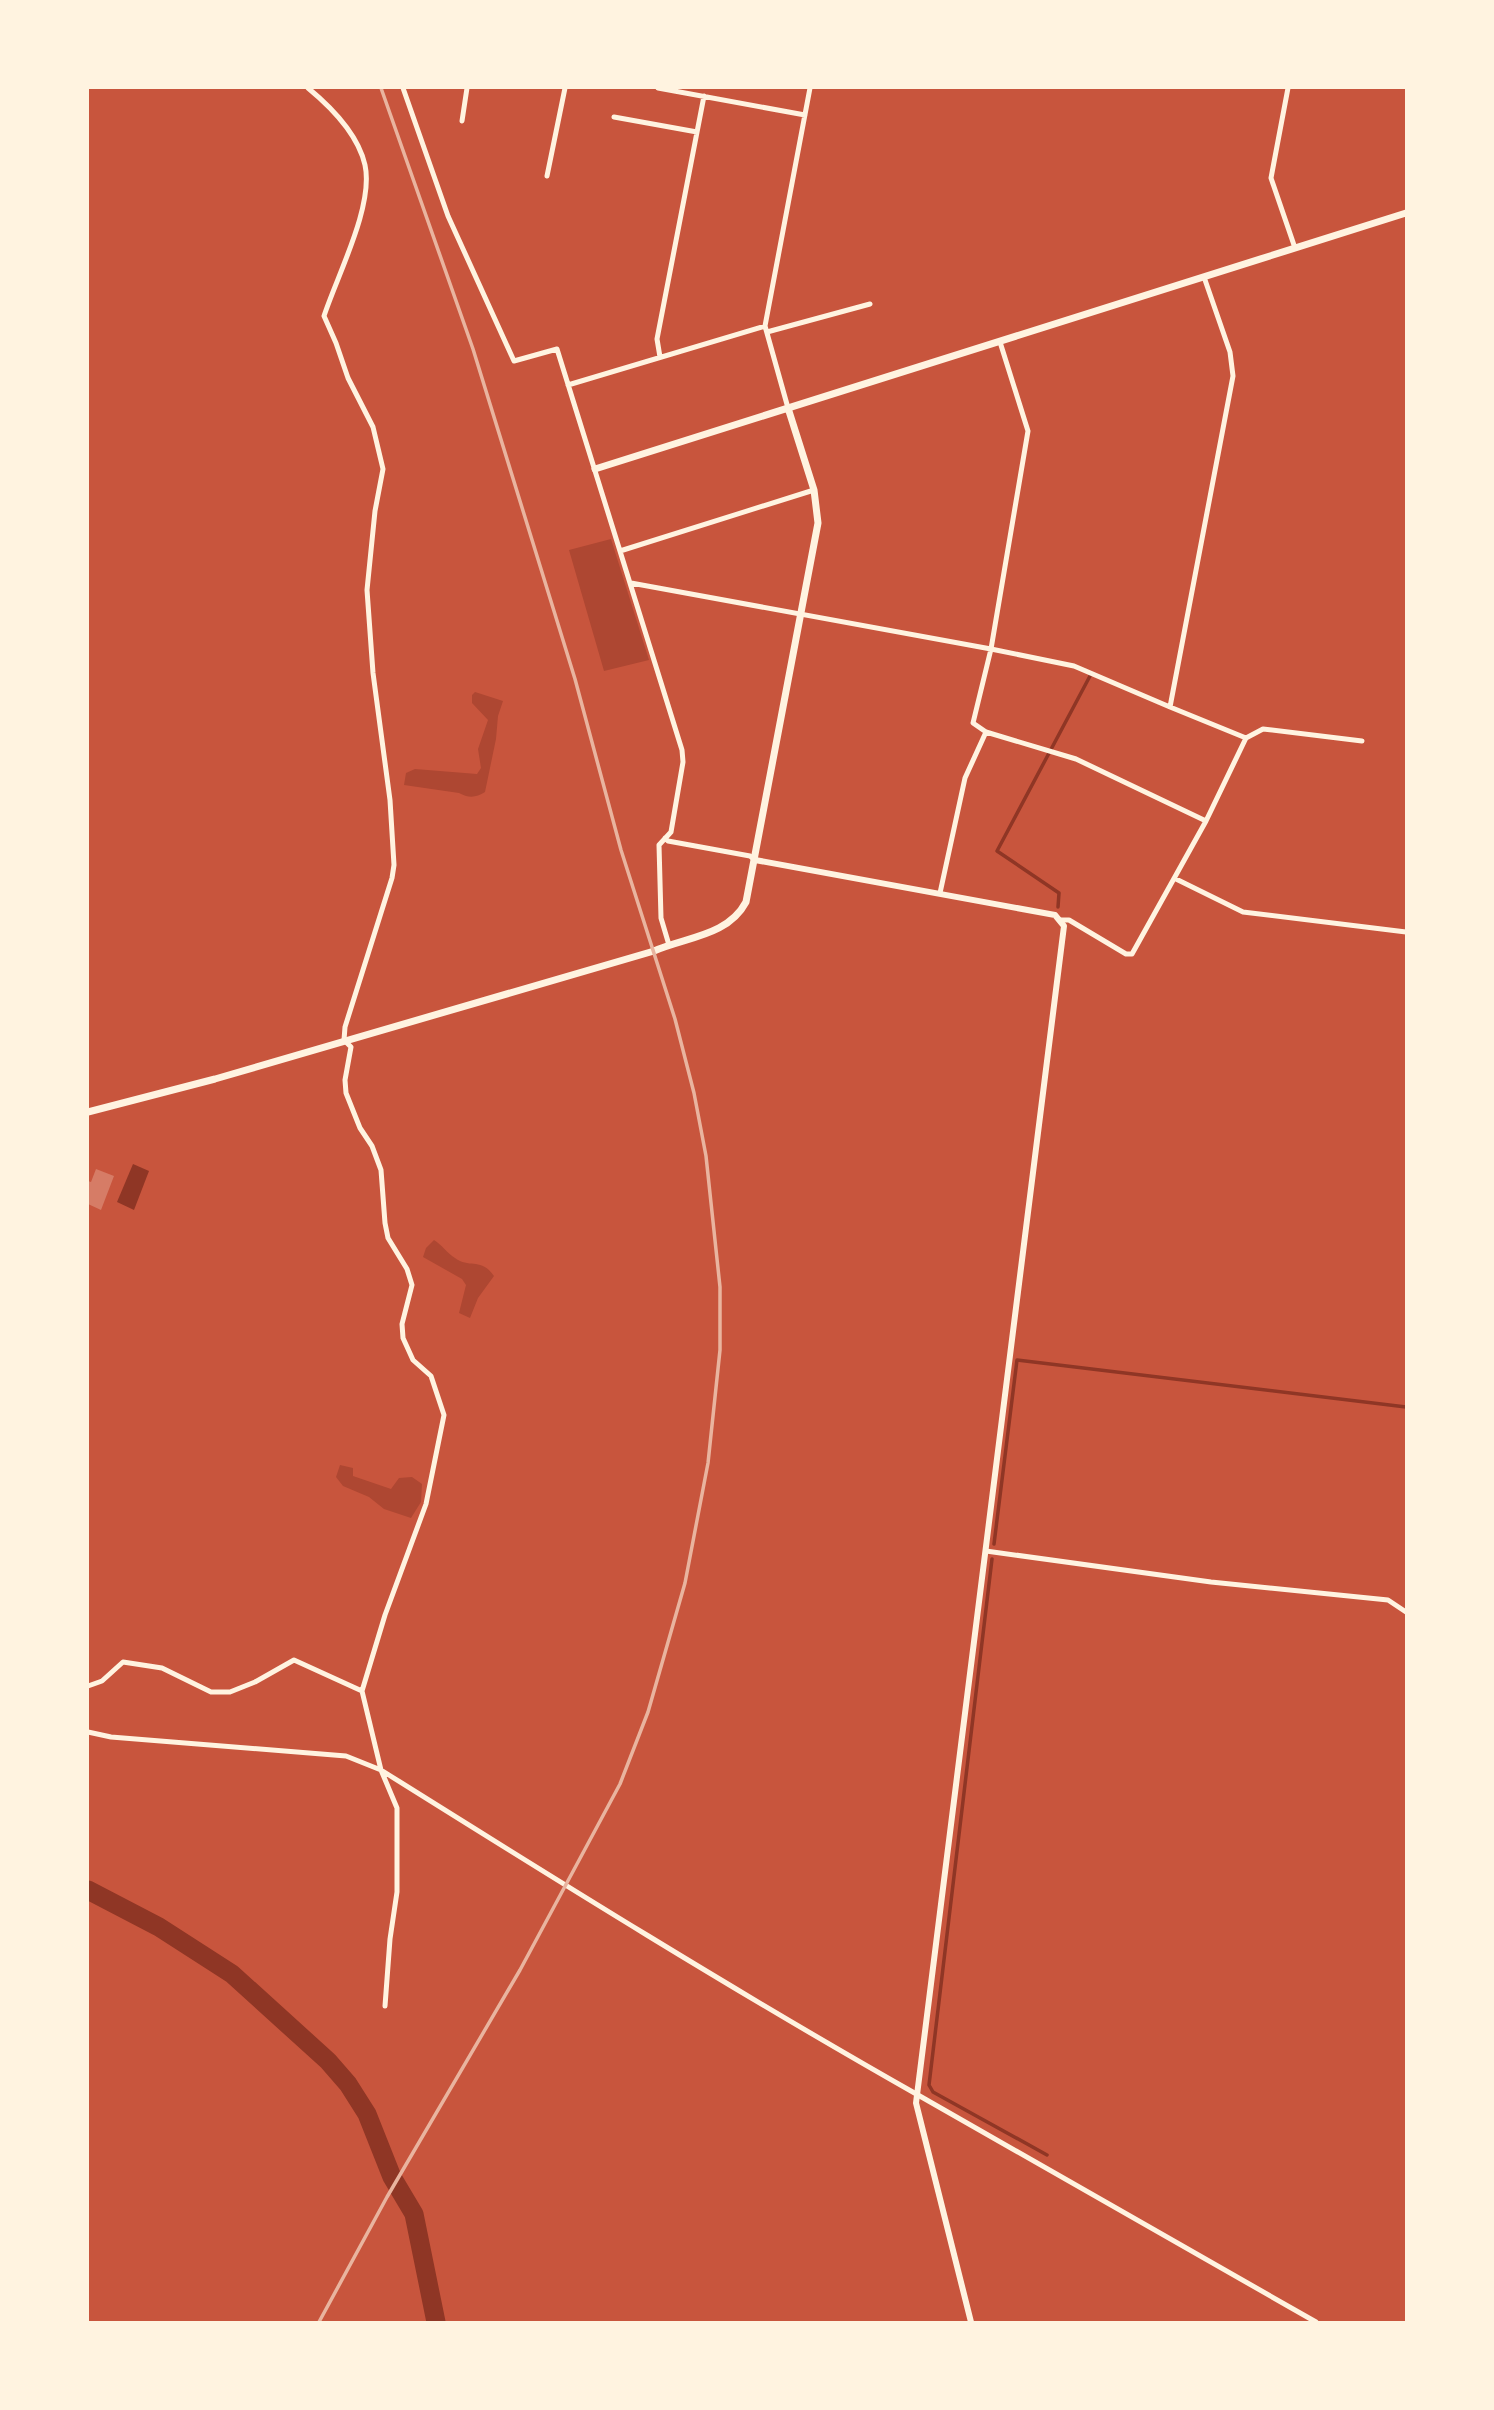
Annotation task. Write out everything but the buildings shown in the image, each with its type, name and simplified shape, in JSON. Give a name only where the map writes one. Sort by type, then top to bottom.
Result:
[{"type":"main road","points":[[595,469],[1406,213]]},
{"type":"main road","points":[[88,1112],[215,1079],[653,951],[717,930],[736,918],[746,902],[755,860],[818,523],[814,490],[788,408]]},
{"type":"street","points":[[308,88],[349,132],[365,166],[366,187],[358,222],[324,316],[337,343],[348,378],[373,427],[383,469],[375,511],[367,590],[373,673],[390,800],[394,865],[355,993],[344,1040],[351,1047],[345,1080],[346,1093],[356,1120],[372,1146],[382,1170],[388,1238],[407,1269],[412,1285],[402,1325],[403,1338],[413,1360],[431,1376],[443,1415],[426,1504],[385,1615],[362,1691],[381,1770],[397,1808],[397,1892],[385,2006]]},
{"type":"street","points":[[403,88],[422,148],[449,216],[514,361],[557,349],[631,583],[682,750],[683,762],[671,832],[659,845],[661,918],[669,945]]},
{"type":"street","points":[[461,121],[467,88]]},
{"type":"street","points":[[547,176],[565,88]]},
{"type":"street","points":[[658,88],[805,115]]},
{"type":"street","points":[[788,408],[766,329],[810,88]]},
{"type":"street","points":[[1288,88],[1271,178],[1295,248]]},
{"type":"street","points":[[660,357],[657,339],[704,96]]},
{"type":"street","points":[[614,117],[697,132]]},
{"type":"street","points":[[1170,707],[1233,376],[1230,352],[1204,277]]},
{"type":"street","points":[[568,385],[660,357],[870,304]]},
{"type":"street","points":[[1000,342],[1028,431],[991,649],[973,723],[986,732],[1076,759],[1206,821]]},
{"type":"street","points":[[620,551],[814,490]]},
{"type":"street","points":[[631,583],[1074,666],[1246,738]]},
{"type":"street","points":[[1060,920],[1069,920],[1126,954],[1132,954],[1176,879],[1246,738],[1263,729],[1362,741]]},
{"type":"street","points":[[940,893],[965,778],[986,732]]},
{"type":"street","points":[[664,838],[667,841],[750,856],[755,860],[1055,915],[1064,926],[916,2103],[971,2322]]},
{"type":"street","points":[[1176,879],[1243,912],[1406,932]]},
{"type":"street","points":[[986,1551],[1211,1582],[1388,1600],[1406,1612]]},
{"type":"street","points":[[88,1686],[102,1681],[123,1662],[162,1668],[211,1692],[230,1692],[255,1682],[294,1660],[362,1691]]},
{"type":"street","points":[[88,1732],[111,1737],[346,1756],[381,1770],[544,1872],[918,2095],[1317,2322]]},
{"type":"shaded area","points":[[611,539],[649,660],[604,671],[569,550]]},
{"type":"shaded area","points":[[475,692],[503,701],[485,792],[469,796],[404,785],[406,773],[415,769],[477,774],[481,768],[478,749],[488,720],[472,703],[472,695]]},
{"type":"shaded area","points":[[133,1164],[149,1171],[134,1210],[117,1202]]},
{"type":"shaded area","points":[[434,1240],[460,1261],[485,1267],[494,1276],[478,1298],[470,1318],[459,1313],[466,1285],[462,1279],[423,1257],[426,1248]]},
{"type":"shaded area","points":[[340,1465],[353,1468],[353,1476],[391,1489],[399,1478],[412,1477],[422,1484],[421,1502],[411,1518],[384,1509],[369,1497],[343,1486],[336,1477]]},
{"type":"waterway","points":[[1058,907],[1059,893],[997,851],[1090,676]]},
{"type":"waterway","points":[[994,1544],[1017,1360],[1406,1407]]},
{"type":"waterway","points":[[992,1559],[929,2085],[933,2092],[1047,2155]]},
{"type":"waterway","points":[[88,1890],[159,1927],[232,1974],[328,2061],[348,2084],[367,2114],[392,2177],[414,2214],[436,2322]]},
{"type":"railway","points":[[319,2322],[387,2197],[520,1970],[620,1784],[648,1712],[685,1583],[708,1463],[720,1350],[720,1287],[706,1156],[694,1093],[675,1019],[621,850],[575,679],[473,349],[381,88]]}]
